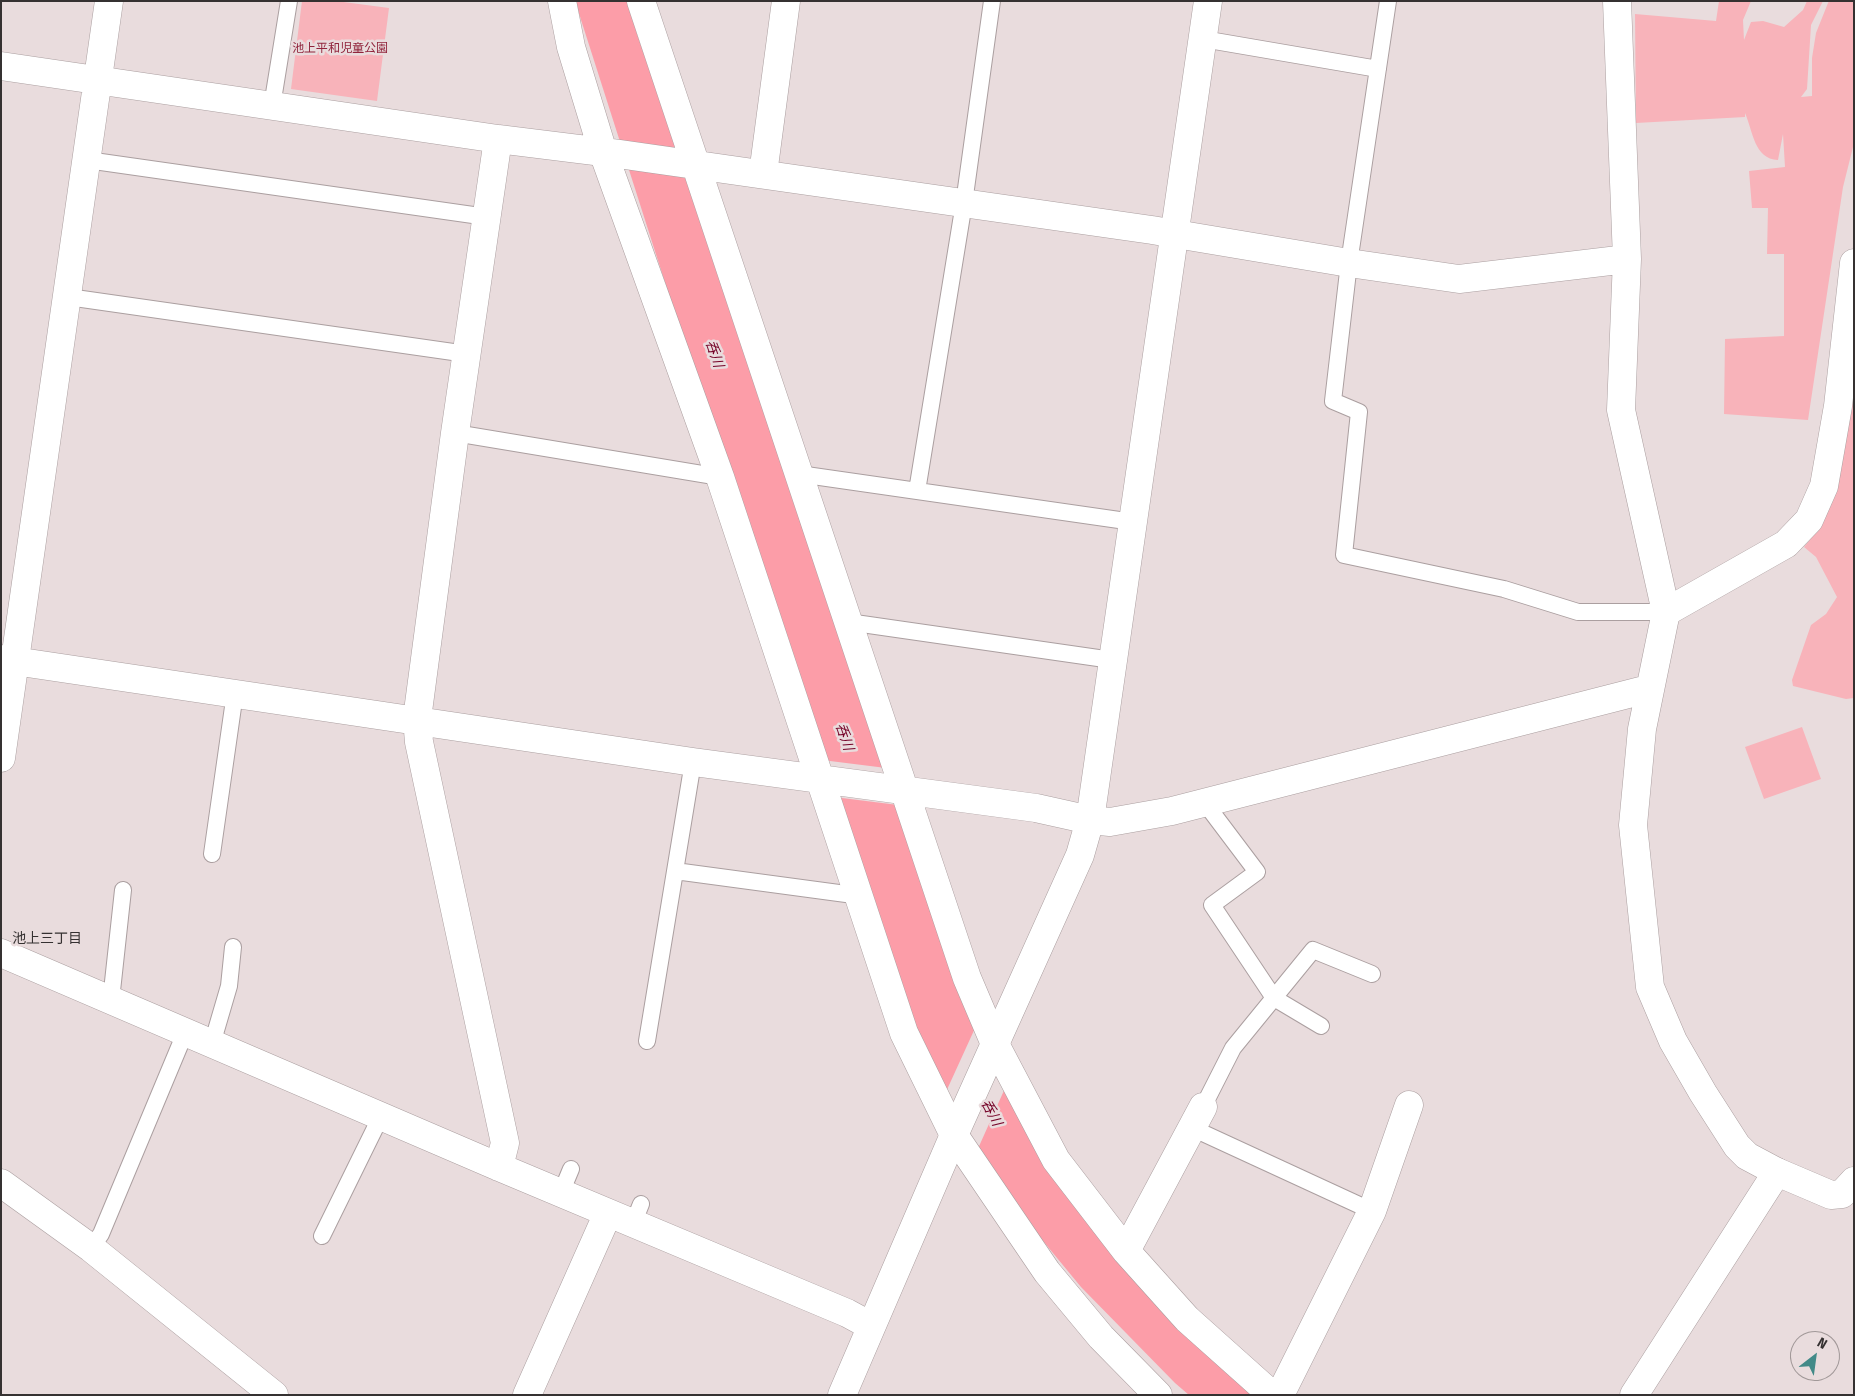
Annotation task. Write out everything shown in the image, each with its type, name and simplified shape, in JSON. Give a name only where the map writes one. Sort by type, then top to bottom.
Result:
[{"type":"street","points":[[1,758],[8,660],[68,297],[109,1]]},
{"type":"street","points":[[562,1],[573,56],[611,153],[824,779],[904,1033],[956,1130],[1047,1272],[1101,1337],[1158,1395]]},
{"type":"street","points":[[641,1],[692,164],[799,474],[901,789],[993,1048],[1056,1160],[1126,1252],[1186,1319],[1272,1395]]},
{"type":"street","points":[[763,174],[786,1]]},
{"type":"street","points":[[842,1395],[956,1130],[1080,855],[1090,820],[1176,234],[1208,1]]},
{"type":"street","points":[[1617,1],[1627,259],[1621,410],[1666,612],[1648,689],[1642,729],[1633,825],[1650,987],[1673,1041],[1723,1127],[1747,1156],[1777,1172],[1832,1195],[1842,1194],[1854,1181]]},
{"type":"street","points":[[1,66],[498,139],[692,164],[964,203],[1176,234],[1458,279],[1627,259]]},
{"type":"street","points":[[498,139],[455,433],[417,720],[419,742],[505,1143],[499,1167]]},
{"type":"street","points":[[1666,612],[1786,544],[1809,520],[1824,486],[1838,406],[1854,262]]},
{"type":"street","points":[[8,660],[693,762],[1036,808],[1090,820],[1110,822],[1205,803],[1648,689]]},
{"type":"street","points":[[1,953],[499,1167],[566,1181],[608,1213],[637,1214],[871,1326]]},
{"type":"street","points":[[1280,1395],[1372,1211],[1409,1105]]},
{"type":"street","points":[[1126,1252],[1198,1118]]},
{"type":"street","points":[[1634,1395],[1777,1172]]},
{"type":"street","points":[[1,1183],[91,1248],[274,1395]]},
{"type":"street","points":[[527,1395],[608,1213]]},
{"type":"lane","points":[[272,106],[288,1]]},
{"type":"lane","points":[[917,491],[964,203],[992,1]]},
{"type":"lane","points":[[1388,1],[1349,263],[1333,401],[1359,412],[1344,555],[1504,589],[1578,612],[1666,612]]},
{"type":"lane","points":[[1203,39],[1378,69]]},
{"type":"lane","points":[[87,160],[487,217]]},
{"type":"lane","points":[[68,297],[467,354]]},
{"type":"lane","points":[[455,433],[720,477]]},
{"type":"lane","points":[[799,474],[1133,522]]},
{"type":"lane","points":[[848,622],[1112,660]]},
{"type":"lane","points":[[212,854],[235,693]]},
{"type":"lane","points":[[647,1041],[693,762]]},
{"type":"lane","points":[[1205,803],[1257,872],[1212,905],[1274,998],[1321,1026]]},
{"type":"lane","points":[[675,871],[861,896]]},
{"type":"lane","points":[[111,1000],[123,890]]},
{"type":"lane","points":[[212,1044],[229,986],[233,947]]},
{"type":"lane","points":[[1372,974],[1313,950],[1233,1048],[1198,1118],[1372,1211]]},
{"type":"lane","points":[[91,1248],[102,1234],[185,1032]]},
{"type":"lane","points":[[322,1236],[380,1116]]},
{"type":"green space","name":"池上平和児童公園","points":[[302,1],[336,1],[389,8],[377,101],[291,89]]},
{"type":"green space","points":[[1719,1],[1751,1],[1743,20],[1744,40],[1751,22],[1763,21],[1784,27],[1803,10],[1807,1],[1823,1],[1811,25],[1807,89],[1801,97],[1812,96],[1812,58],[1816,33],[1829,1],[1854,1],[1854,143],[1843,187],[1808,420],[1724,414],[1725,339],[1784,336],[1784,254],[1767,254],[1768,208],[1752,208],[1749,171],[1785,167],[1783,134],[1778,160],[1764,155],[1759,149],[1745,113],[1745,117],[1636,123],[1635,14],[1716,21]]},
{"type":"green space","points":[[1854,366],[1854,698],[1846,699],[1793,686],[1792,680],[1811,625],[1826,614],[1837,597],[1816,557],[1804,547],[1821,526]]},
{"type":"green space","points":[[1802,727],[1821,779],[1764,799],[1745,747]]},
{"type":"water","name":"呑川","points":[[575,1],[630,1],[637,34],[702,216],[898,812],[967,1013],[1004,1088],[1257,1395],[1189,1395],[1081,1287],[1015,1207],[978,1153],[913,1025],[685,345]]},
{"type":"pier","points":[[822,760],[886,768],[898,805],[834,797]]},
{"type":"pier","points":[[976,1026],[1006,1086],[976,1153],[945,1094]]},
{"type":"district","name":"池上三丁目","points":[[47,939]]}]
